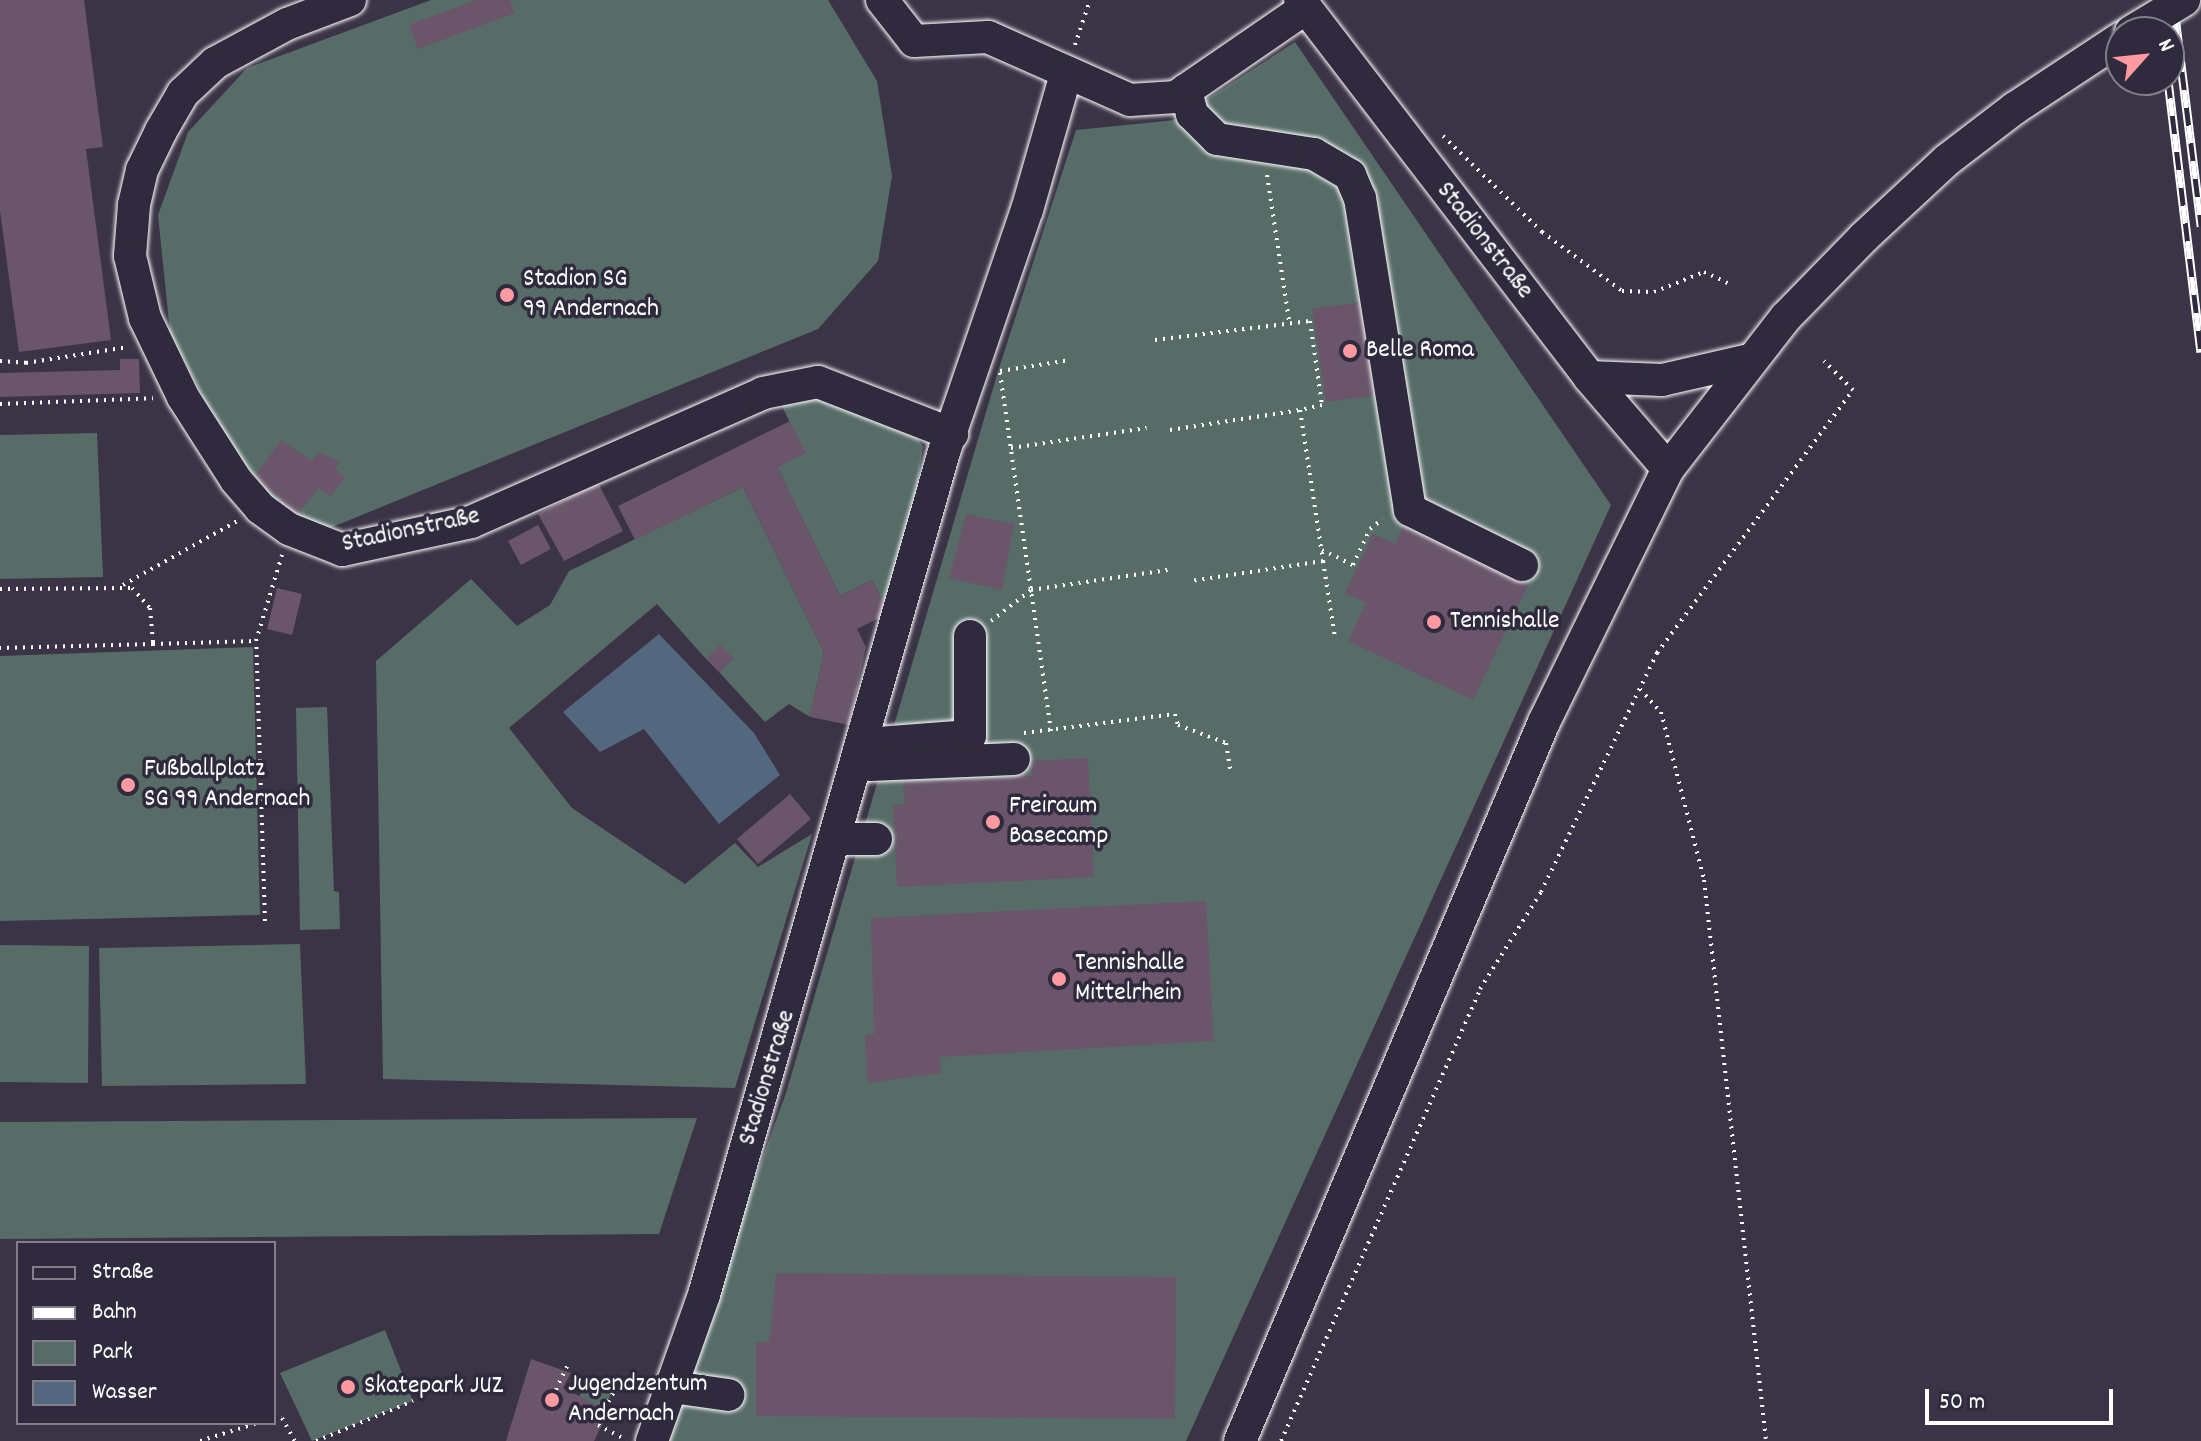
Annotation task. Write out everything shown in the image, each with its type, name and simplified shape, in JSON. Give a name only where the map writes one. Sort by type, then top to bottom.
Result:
[{"type":"street","name":"Stadionstraße","points":[[350,0],[287,24],[215,63],[183,93],[142,170],[130,256],[157,343],[183,397],[260,508],[289,529],[342,550],[471,522],[763,393],[818,382],[952,434]]},
{"type":"street","name":"Stadionstraße","points":[[882,0],[914,41],[988,37],[1130,100],[1159,100],[1186,90],[1302,5],[1589,377],[1668,469]]},
{"type":"street","points":[[2158,16],[2184,0]]},
{"type":"street","points":[[1240,1441],[1544,722],[1668,469],[1749,360],[1786,317],[1947,160],[2105,48]]},
{"type":"street","name":"Stadionstraße","points":[[652,1436],[704,1295],[838,839],[952,434],[1027,210],[1066,74]]},
{"type":"street","points":[[1186,90],[1192,114],[1217,139],[1263,149],[1314,154],[1350,175],[1360,198],[1410,510],[1522,565]]},
{"type":"street","points":[[1589,377],[1662,380],[1749,360]]},
{"type":"street","points":[[862,755],[970,736],[970,636]]},
{"type":"street","points":[[862,755],[1015,746]]},
{"type":"street","points":[[838,839],[876,839]]},
{"type":"street","points":[[672,1387],[728,1395]]},
{"type":"path","points":[[1066,74],[1090,0]]},
{"type":"path","points":[[1432,126],[1542,232],[1622,291],[1654,292],[1704,272],[1732,285]]},
{"type":"path","points":[[1263,149],[1289,320]]},
{"type":"path","points":[[1155,340],[1289,320],[1310,321],[1322,405],[1170,430]]},
{"type":"path","points":[[0,361],[26,363],[157,343]]},
{"type":"path","points":[[1051,731],[1000,371],[1070,360]]},
{"type":"path","points":[[1281,1441],[1480,989],[1541,892],[1640,688],[1694,599],[1853,390],[1824,361]]},
{"type":"path","points":[[0,404],[183,397]]},
{"type":"path","points":[[1300,410],[1335,638]]},
{"type":"path","points":[[1011,448],[1147,428]]},
{"type":"path","points":[[1322,550],[1353,565],[1370,529],[1408,499]]},
{"type":"path","points":[[122,587],[260,508]]},
{"type":"path","points":[[265,921],[256,641],[289,529]]},
{"type":"path","points":[[1191,581],[1323,561]]},
{"type":"path","points":[[970,636],[1031,590],[1168,570]]},
{"type":"path","points":[[0,589],[122,587],[142,594],[150,608],[153,644]]},
{"type":"path","points":[[0,648],[256,641]]},
{"type":"path","points":[[1640,688],[1661,712],[1704,880],[1766,1441]]},
{"type":"path","points":[[1015,746],[1051,731],[1175,714],[1178,725],[1226,743],[1231,773]]},
{"type":"path","points":[[556,1390],[569,1362]]},
{"type":"path","points":[[617,1386],[596,1424],[652,1436]]},
{"type":"path","points":[[316,1441],[413,1401]]},
{"type":"path","points":[[276,1420],[282,1418],[295,1441]]},
{"type":"path","points":[[200,1441],[251,1425]]},
{"type":"green space","name":"Stadion SG 99 Andernach","points":[[431,0],[828,0],[877,81],[892,176],[878,261],[818,329],[320,532],[296,525],[240,470],[170,332],[158,215],[188,132],[247,68]]},
{"type":"green space","points":[[1295,42],[1611,505],[1186,1441],[661,1441],[786,1093],[999,368],[1076,130],[1175,120]]},
{"type":"green space","points":[[820,392],[916,436],[923,447],[909,540],[889,613],[872,580],[840,596],[777,467],[805,453],[777,396]]},
{"type":"green space","points":[[97,433],[103,577],[0,579],[0,435]]},
{"type":"green space","points":[[743,487],[824,652],[810,717],[789,704],[765,722],[719,672],[733,658],[706,659],[657,604],[509,728],[572,808],[685,884],[735,843],[758,867],[812,834],[735,1088],[383,1079],[376,661],[471,579],[517,626],[550,605],[569,571]]},
{"type":"green space","name":"Fußballplatz SG 99 Andernach","points":[[253,647],[260,915],[0,921],[0,656]]},
{"type":"green space","points":[[327,707],[334,891],[339,892],[340,929],[300,930],[296,708]]},
{"type":"green space","points":[[300,944],[306,1084],[102,1086],[99,948]]},
{"type":"green space","points":[[0,945],[89,946],[88,1083],[0,1082]]},
{"type":"green space","points":[[697,1118],[659,1234],[0,1239],[0,1122]]},
{"type":"green space","name":"Skatepark JUZ","points":[[385,1330],[413,1401],[312,1441],[280,1373]]},
{"type":"green space","points":[[587,1380],[612,1392],[603,1411],[579,1398]]},
{"type":"water","points":[[659,634],[754,733],[780,775],[719,824],[644,729],[600,752],[563,712]]},
{"type":"building","points":[[0,0],[84,0],[103,147],[86,149],[111,340],[19,352],[0,211]]},
{"type":"building","points":[[476,0],[510,0],[515,13],[418,49],[409,25]]},
{"type":"building","points":[[1363,302],[1377,395],[1326,402],[1312,309]]},
{"type":"building","points":[[120,359],[139,359],[140,393],[0,397],[0,373],[120,370]]},
{"type":"building","points":[[790,421],[806,453],[777,467],[840,596],[872,580],[889,613],[857,629],[866,647],[849,725],[810,717],[824,652],[743,487],[635,540],[618,506]]},
{"type":"building","points":[[281,440],[312,461],[320,452],[340,462],[335,468],[345,478],[331,496],[319,488],[292,521],[276,505],[281,499],[253,479]]},
{"type":"building","points":[[598,483],[623,531],[564,561],[538,514]]},
{"type":"building","points":[[966,514],[1014,524],[1002,590],[949,578]]},
{"type":"building","points":[[538,525],[551,549],[521,565],[508,541]]},
{"type":"building","name":"Tennishalle","points":[[1403,526],[1528,585],[1473,700],[1348,641],[1366,603],[1345,593],[1373,534],[1395,544]]},
{"type":"building","points":[[277,588],[302,594],[292,635],[267,629]]},
{"type":"building","points":[[720,645],[733,658],[719,672],[706,659]]},
{"type":"building","name":"Freiraum Basecamp","points":[[1088,758],[1094,877],[897,887],[893,805],[905,804],[903,782],[1032,776],[1031,761]]},
{"type":"building","points":[[790,794],[811,819],[758,864],[737,839]]},
{"type":"building","name":"Tennishalle Mittelrhein","points":[[1206,901],[1214,1041],[940,1057],[941,1073],[867,1083],[865,1035],[874,1034],[871,918]]},
{"type":"building","points":[[776,1273],[1176,1277],[1175,1419],[756,1416],[756,1342],[769,1342]]},
{"type":"building","name":"Jugendzentum Andernach","points":[[531,1359],[571,1373],[563,1388],[609,1411],[594,1441],[506,1441]]},
{"type":"railway","points":[[2158,0],[2160,16]]},
{"type":"railway","points":[[2173,0],[2201,226]]},
{"type":"railway","points":[[2170,96],[2201,352]]},
{"type":"place","name":"Stadion SG 99 Andernach","points":[[507,295]]},
{"type":"place","name":"Belle Roma","points":[[1350,351]]},
{"type":"place","name":"Tennishalle","points":[[1434,622]]},
{"type":"place","name":"Fußballplatz SG 99 Andernach","points":[[128,785]]},
{"type":"place","name":"Freiraum Basecamp","points":[[993,822]]},
{"type":"place","name":"Tennishalle Mittelrhein","points":[[1059,979]]},
{"type":"place","name":"Skatepark JUZ","points":[[348,1387]]},
{"type":"place","name":"Jugendzentum Andernach","points":[[552,1400]]}]
